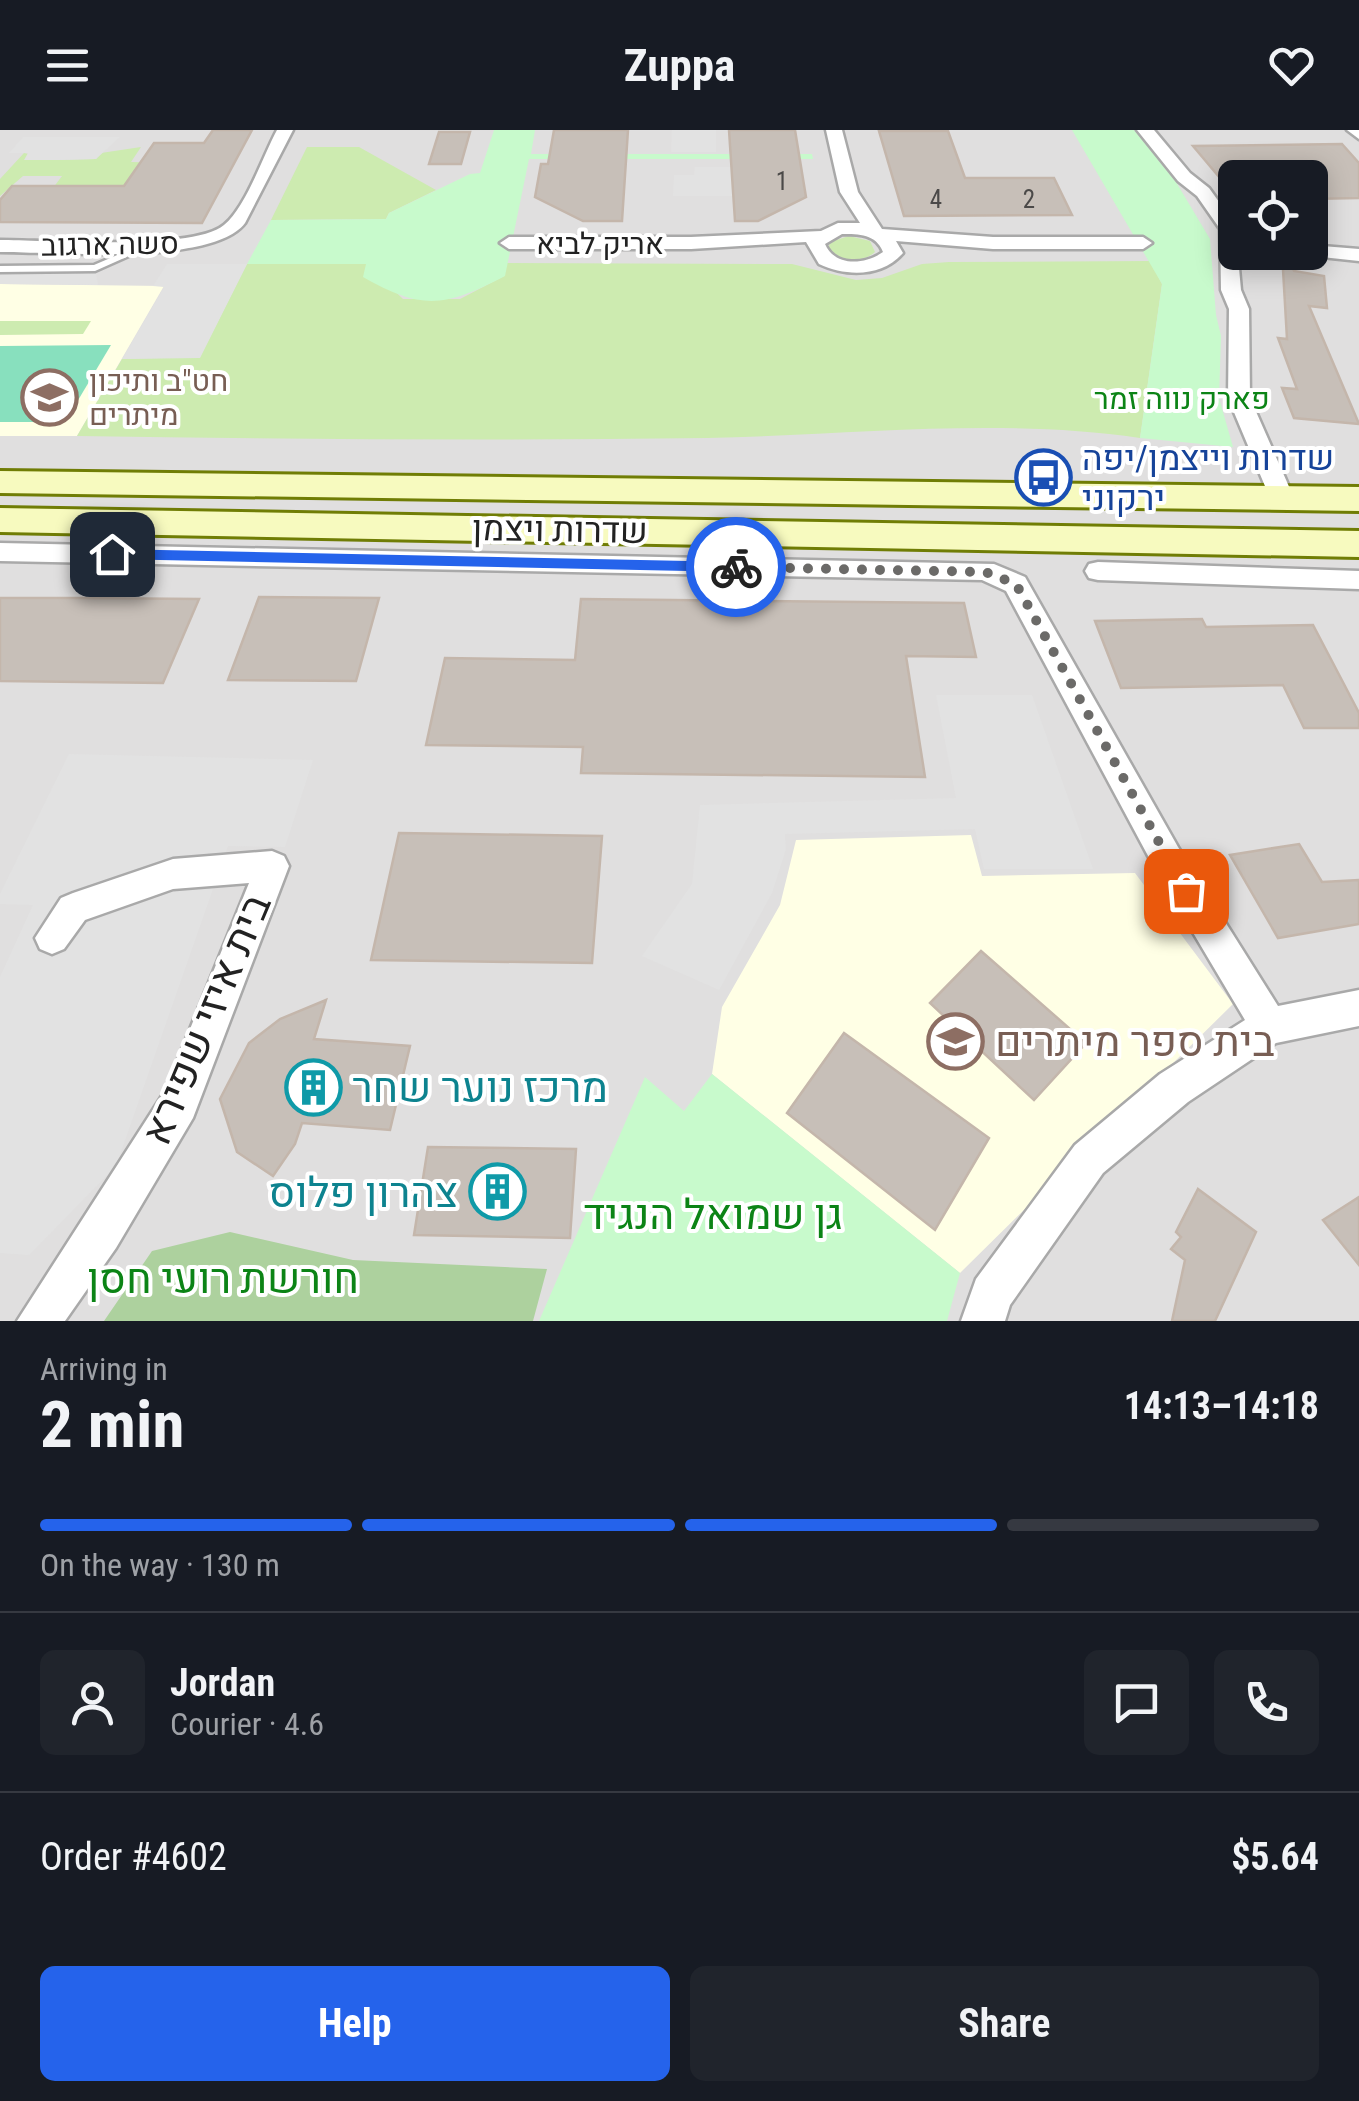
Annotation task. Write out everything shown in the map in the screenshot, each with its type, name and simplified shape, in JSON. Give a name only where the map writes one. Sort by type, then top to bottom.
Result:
[{"type":"main road","name":"שדרות ויצמן","points":[[0,482],[1359,499]]},
{"type":"main road","name":"שדרות ויצמן","points":[[0,520],[1359,544]]},
{"type":"street","name":"סשה ארגוב","points":[[0,246],[150,244],[218,238],[234,226],[285,130]]},
{"type":"street","points":[[834,130],[849,192],[877,233],[892,246],[888,259]]},
{"type":"street","points":[[1146,130],[1184,177],[1203,192],[1228,229],[1232,244],[1231,290],[1239,309],[1239,398],[1282,498]]},
{"type":"street","points":[[825,260],[814,248],[844,214],[849,192]]},
{"type":"street","name":"אריק לביא","points":[[508,243],[691,243],[823,234],[850,228],[877,233]]},
{"type":"street","points":[[877,233],[994,243],[1143,243]]},
{"type":"street","name":"אריק לביא","points":[[691,243],[825,260],[858,268],[888,259]]},
{"type":"street","points":[[888,259],[926,249],[994,243]]},
{"type":"street","points":[[1328,252],[1359,255]]},
{"type":"street","points":[[0,552],[985,572],[1016,584],[1166,857],[1269,1026]]},
{"type":"street","points":[[1098,570],[1359,580]]},
{"type":"street","name":"בית איזי שפירא","points":[[39,1321],[102,1232],[180,1104],[272,866],[172,874],[73,909],[52,938]]},
{"type":"street","points":[[983,1321],[991,1294],[1090,1160],[1184,1080],[1269,1026],[1359,1008]]},
{"type":"lane","points":[[0,270],[95,268],[150,244]]},
{"type":"shaded area","points":[[0,130],[1359,130],[1359,1321],[0,1321]]},
{"type":"shaded area","points":[[672,130],[716,130],[716,152],[671,152]]},
{"type":"shaded area","points":[[23,137],[120,137],[96,159],[24,160],[28,153],[9,153]]},
{"type":"shaded area","points":[[695,167],[744,167],[746,196],[673,196],[674,175],[694,175]]},
{"type":"shaded area","points":[[167,264],[247,264],[200,358],[122,359],[164,287],[153,286]]},
{"type":"shaded area","points":[[95,268],[98,285],[0,284],[0,269]]},
{"type":"shaded area","name":"חט\"ב ותיכון מיתרים","points":[[0,284],[164,286],[77,436],[0,436]]},
{"type":"shaded area","points":[[936,695],[1032,695],[1093,869],[984,869],[975,829],[785,834],[786,849],[772,893],[719,990],[642,956],[692,884],[700,805],[956,798]]},
{"type":"shaded area","points":[[69,754],[313,760],[285,847],[228,846],[116,1166],[29,1255],[0,1253],[0,977],[33,905],[0,904],[0,894]]},
{"type":"shaded area","name":"בית ספר מיתרים","points":[[971,835],[982,876],[1135,873],[1233,1004],[960,1273],[712,1074],[722,1007],[780,905],[796,840]]},
{"type":"green space","points":[[494,130],[535,130],[531,154],[812,154],[813,159],[529,159],[505,276],[450,299],[402,296],[363,277],[366,264],[247,264],[271,220],[386,219],[389,213],[470,174],[480,173]]},
{"type":"green space","name":"פארק נווה זמר","points":[[1072,130],[1134,130],[1176,182],[1210,239],[1221,336],[1219,398],[1233,447],[1140,438],[1162,284]]},
{"type":"green space","points":[[141,147],[131,162],[171,163],[145,201],[44,200],[62,176],[23,176],[0,196],[0,179],[24,153],[57,160],[96,159],[101,153]]},
{"type":"green space","points":[[307,147],[359,147],[436,190],[389,213],[386,219],[271,220]]},
{"type":"green space","points":[[849,236],[870,241],[875,252],[851,260],[828,250],[830,242]]},
{"type":"green space","points":[[1150,261],[1162,284],[1140,438],[978,428],[628,439],[77,436],[122,359],[200,357],[247,264],[367,264],[403,299],[460,299],[504,276],[507,263],[792,264],[856,280],[882,278],[922,264],[949,262]]},
{"type":"green space","points":[[0,321],[91,321],[83,334],[0,335]]},
{"type":"green space","points":[[111,345],[65,422],[0,422],[0,346]]},
{"type":"green space","name":"גן שמואל הנגיד","points":[[712,1074],[960,1273],[947,1321],[539,1321],[645,1077],[684,1111]]},
{"type":"green space","name":"חורשת רועי חסן","points":[[230,1232],[353,1260],[547,1269],[533,1321],[104,1321],[152,1251]]},
{"type":"building","points":[[213,130],[252,130],[202,223],[0,222],[0,200],[12,186],[124,186],[154,143],[204,143]]},
{"type":"building","points":[[554,130],[628,130],[622,221],[583,221],[535,197],[541,164],[548,164]]},
{"type":"building","points":[[729,130],[795,130],[806,197],[758,221],[735,221]]},
{"type":"building","points":[[879,131],[948,131],[965,178],[1054,178],[1072,215],[904,216]]},
{"type":"building","points":[[439,132],[470,132],[461,164],[429,164]]},
{"type":"building","points":[[1342,144],[1359,163],[1359,198],[1328,199],[1328,160],[1218,160],[1218,176],[1193,146]]},
{"type":"building","points":[[1283,270],[1324,276],[1327,308],[1309,306],[1359,424],[1294,418],[1282,388],[1297,389],[1278,338],[1287,339]]},
{"type":"building","points":[[259,597],[379,598],[356,681],[228,680]]},
{"type":"building","points":[[0,598],[199,599],[163,683],[0,681]]},
{"type":"building","points":[[581,599],[964,603],[976,657],[906,656],[925,777],[581,773],[583,747],[426,745],[445,658],[575,660]]},
{"type":"building","points":[[1202,619],[1206,627],[1313,625],[1359,713],[1359,728],[1304,728],[1283,685],[1121,688],[1095,621]]},
{"type":"building","points":[[399,833],[602,836],[592,963],[371,960]]},
{"type":"building","points":[[1299,844],[1322,882],[1359,880],[1359,924],[1278,938],[1230,855]]},
{"type":"building","points":[[981,951],[1086,1043],[1034,1100],[930,1003]]},
{"type":"building","name":"מרכז נוער שחר","points":[[326,1000],[314,1039],[410,1046],[390,1130],[302,1123],[295,1144],[273,1176],[237,1152],[220,1099],[249,1043],[280,1019]]},
{"type":"building","points":[[844,1033],[989,1138],[935,1230],[787,1113]]},
{"type":"building","name":"צהרון פלוס","points":[[428,1147],[576,1149],[570,1238],[414,1235]]},
{"type":"building","points":[[1198,1189],[1256,1232],[1215,1321],[1172,1321],[1185,1260],[1171,1249],[1181,1237],[1176,1232]]},
{"type":"building","points":[[1359,1197],[1359,1265],[1323,1220]]},
{"type":"way so far","points":[[736,567],[985,572],[1016,584],[1186,891]]},
{"type":"place","name":"חט\"ב ותיכון מיתרים","points":[[50,397]]},
{"type":"place","name":"שדרות וייצמן/יפה ירקוני","points":[[1043,478]]},
{"type":"place","name":"בית ספר מיתרים","points":[[956,1041]]},
{"type":"place","name":"מרכז נוער שחר","points":[[313,1087]]},
{"type":"place","name":"צהרון פלוס","points":[[497,1192]]},
{"type":"route","points":[[112,554],[736,567]]}]
